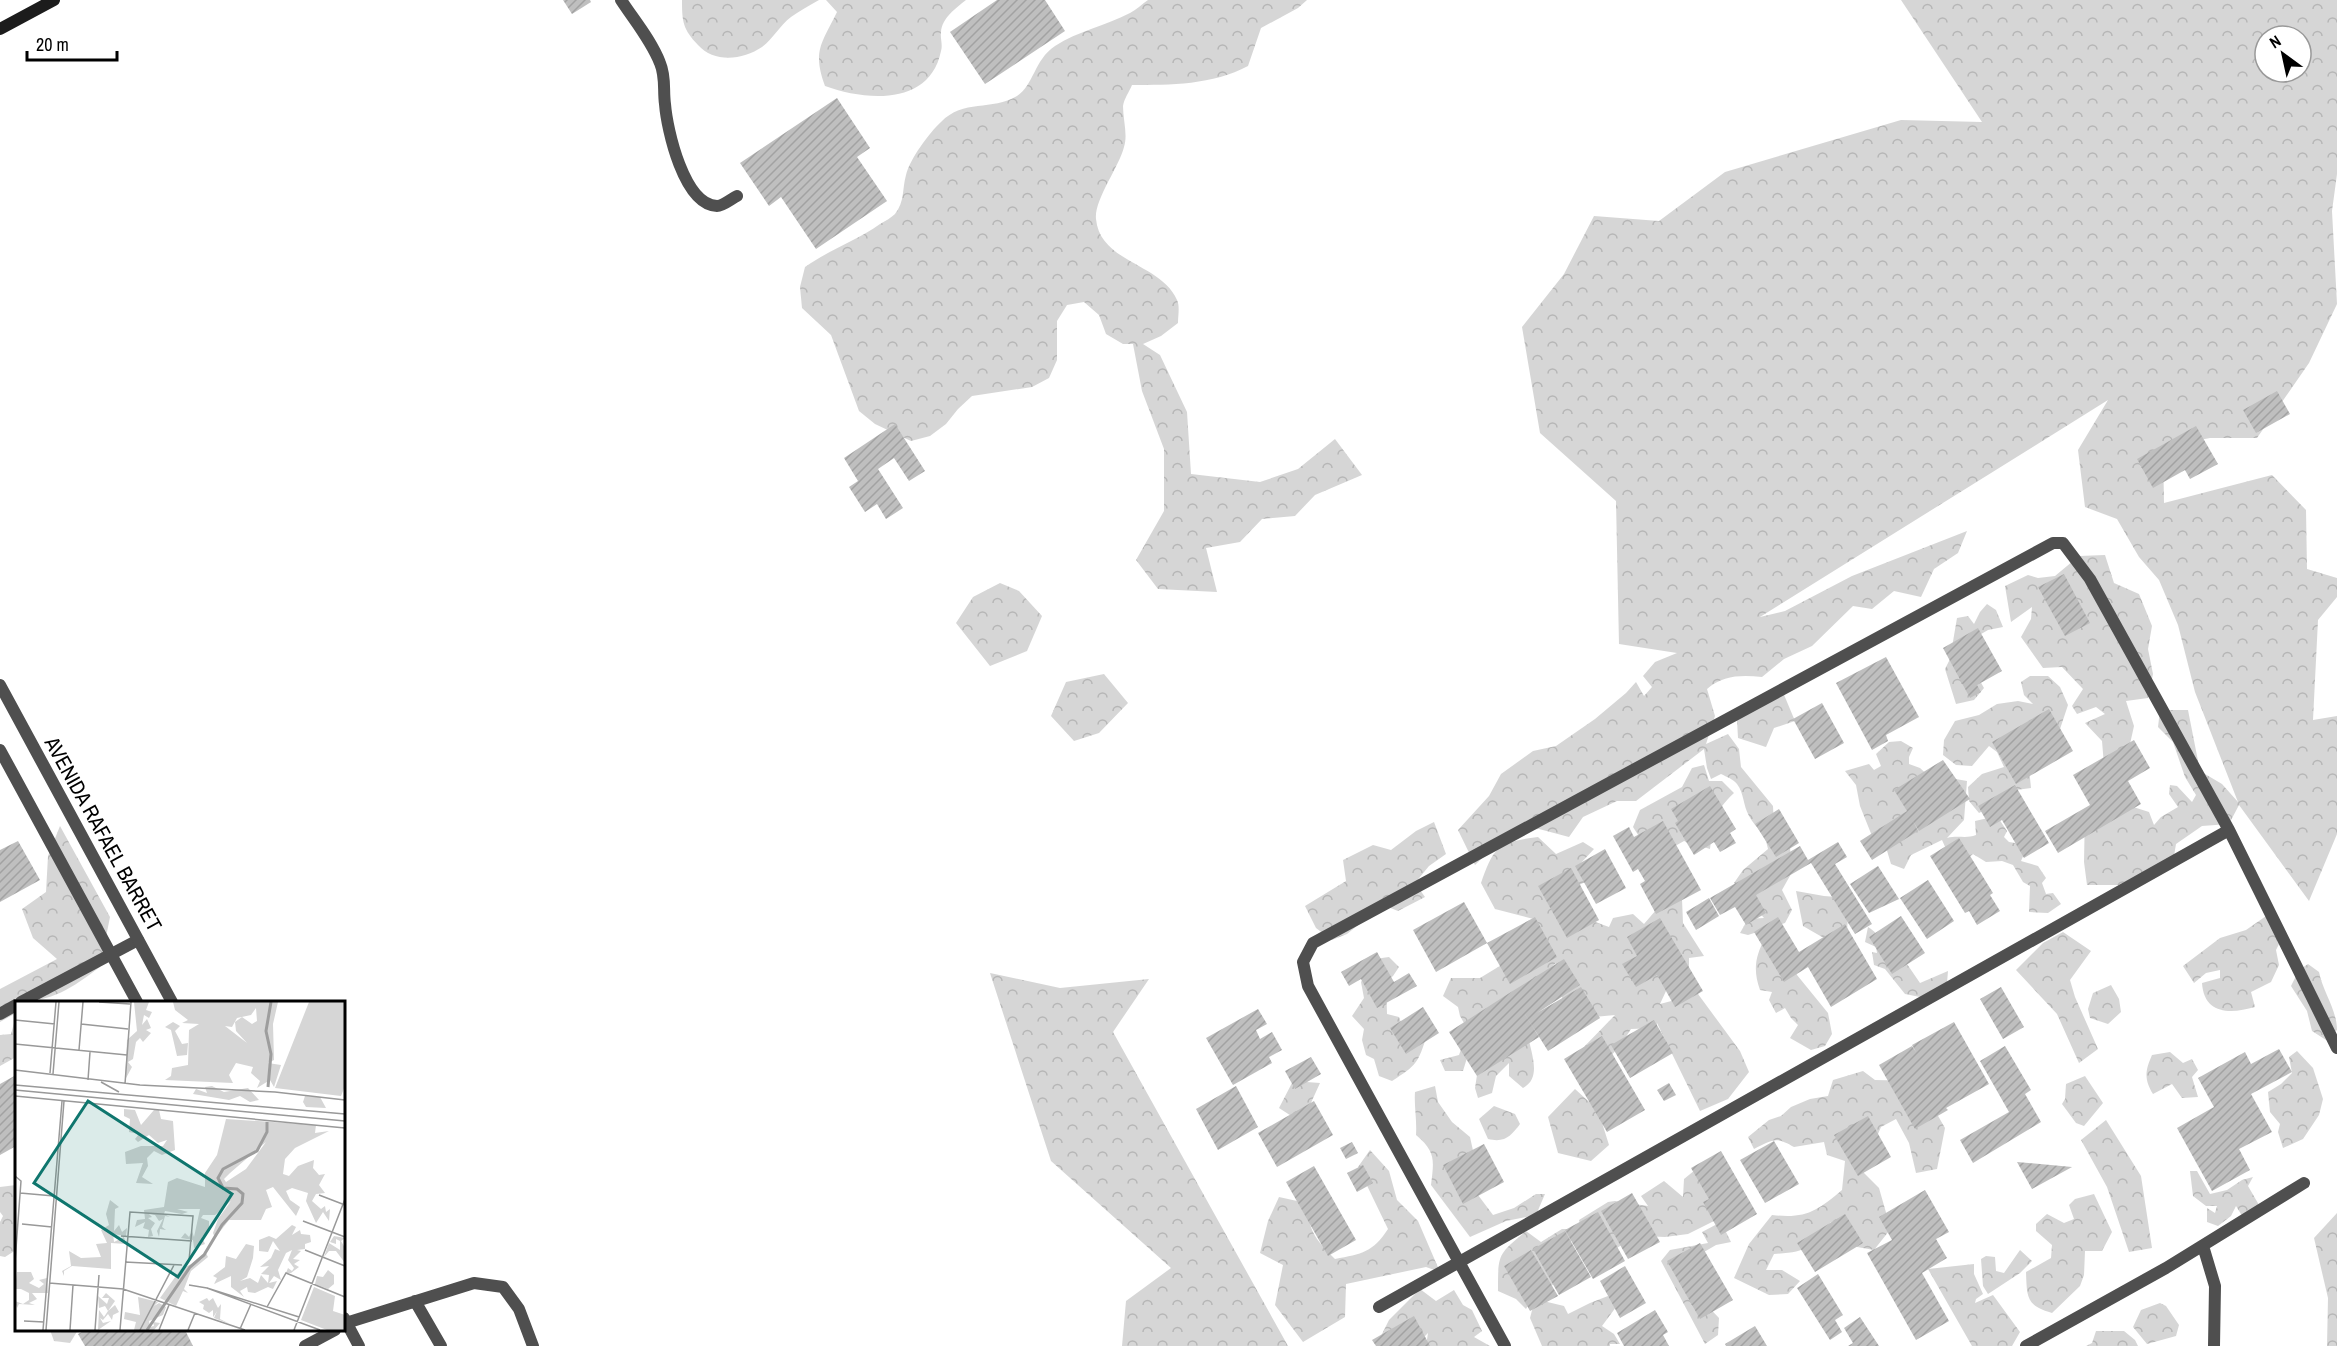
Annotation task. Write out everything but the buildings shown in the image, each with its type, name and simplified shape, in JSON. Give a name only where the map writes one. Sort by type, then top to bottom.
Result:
[{"type":"street","points":[[0,28],[54,0]]},
{"type":"street","points":[[621,0],[660,62],[674,150],[690,186],[708,204],[719,206],[737,196]]},
{"type":"street","points":[[1505,1346],[1308,986],[1303,962],[1313,943],[2059,542],[2069,548],[2090,579],[2229,830],[2337,1048]]},
{"type":"street","name":"AVENIDA RAFAEL BARRET","points":[[0,685],[171,1001]]},
{"type":"street","points":[[0,750],[136,1001]]},
{"type":"street","points":[[1379,1307],[2229,830]]},
{"type":"street","points":[[23,1001],[138,940]]},
{"type":"street","points":[[0,1014],[15,1006]]},
{"type":"street","points":[[2026,1346],[2203,1246],[2304,1183]]},
{"type":"street","points":[[2203,1246],[2215,1286],[2214,1346]]},
{"type":"street","points":[[345,1323],[474,1283],[503,1287],[519,1309],[533,1346]]},
{"type":"street","points":[[415,1301],[441,1346]]},
{"type":"street","points":[[345,1328],[359,1346]]},
{"type":"street","points":[[305,1346],[318,1338]]},
{"type":"green space","points":[[682,0],[819,0],[787,20],[762,47],[746,55],[729,58],[712,55],[693,39],[684,25]]},
{"type":"green space","points":[[826,0],[966,0],[944,22],[941,32],[942,46],[935,69],[924,82],[894,95],[877,96],[859,95],[825,86],[819,64],[820,48],[837,12]]},
{"type":"green space","points":[[1148,0],[1307,0],[1298,8],[1261,28],[1248,66],[1220,77],[1191,83],[1132,85],[1123,106],[1124,147],[1096,211],[1100,234],[1108,245],[1158,278],[1169,288],[1178,302],[1178,323],[1161,336],[1143,344],[1160,355],[1187,412],[1191,474],[1260,482],[1298,469],[1335,439],[1362,475],[1315,495],[1295,516],[1262,519],[1240,542],[1206,548],[1217,592],[1158,589],[1136,560],[1164,511],[1164,449],[1142,391],[1133,344],[1123,344],[1106,334],[1099,315],[1084,302],[1067,305],[1057,321],[1057,360],[1049,378],[1032,387],[972,396],[946,424],[930,436],[911,441],[875,424],[859,411],[831,335],[802,308],[800,287],[805,267],[895,214],[903,195],[911,162],[941,122],[959,110],[998,103],[1017,96],[1027,86],[1043,58],[1055,46],[1073,36],[1130,13]]},
{"type":"green space","points":[[1901,0],[2337,0],[2337,174],[2332,211],[2337,304],[2309,363],[2257,438],[2210,438],[2163,447],[2164,503],[2272,475],[2306,510],[2307,569],[2337,578],[2337,597],[2318,620],[2313,720],[2337,716],[2337,834],[2309,901],[2239,805],[2229,824],[2202,826],[2176,844],[2174,856],[2119,885],[2087,885],[2084,862],[2085,811],[2127,805],[2149,812],[2154,825],[2161,817],[2178,807],[2169,794],[2170,785],[2177,786],[2192,802],[2196,795],[2185,777],[2173,742],[2158,727],[2160,710],[2188,710],[2200,771],[2222,784],[2238,802],[2195,692],[2178,625],[2159,580],[2139,557],[2117,519],[2085,507],[2078,450],[2108,400],[1760,617],[1785,611],[1852,576],[1967,531],[1958,553],[1934,569],[1921,597],[1894,591],[1872,609],[1853,606],[1812,646],[1784,659],[1762,677],[1733,677],[1719,681],[1707,689],[1715,716],[1706,744],[1728,734],[1739,749],[1741,767],[1773,806],[1774,826],[1790,844],[1791,874],[1782,890],[1792,910],[1785,923],[1748,935],[1740,933],[1748,919],[1764,918],[1734,883],[1743,870],[1768,849],[1767,843],[1749,816],[1737,784],[1721,774],[1711,779],[1704,749],[1636,801],[1617,801],[1583,817],[1569,837],[1539,829],[1510,831],[1475,865],[1458,830],[1489,796],[1501,774],[1533,751],[1556,746],[1595,719],[1636,682],[1644,696],[1652,687],[1643,676],[1655,662],[1677,653],[1619,644],[1616,501],[1540,433],[1522,327],[1564,274],[1594,216],[1659,221],[1725,172],[1901,120],[1982,122]]},
{"type":"green space","points":[[2105,555],[2114,583],[2139,594],[2152,626],[2148,649],[2153,674],[2148,698],[2126,701],[2134,726],[2128,753],[2104,765],[2102,741],[2085,723],[2105,714],[2096,707],[2077,714],[2072,706],[2083,689],[2062,667],[2043,668],[2021,637],[2031,619],[2032,607],[2011,622],[2005,586],[2028,575],[2038,578],[2055,576],[2079,556]]},
{"type":"green space","points":[[1000,583],[1019,591],[1042,616],[1027,651],[990,666],[956,623],[973,597]]},
{"type":"green space","points":[[1987,604],[1996,610],[2003,627],[1988,630],[1976,637],[1971,665],[1984,688],[1974,700],[1956,704],[1945,669],[1950,659],[1957,618],[1968,616],[1974,624]]},
{"type":"green space","points":[[1104,674],[1128,703],[1099,733],[1074,741],[1051,716],[1066,682]]},
{"type":"green space","points":[[2030,676],[2048,676],[2060,687],[2068,705],[2060,729],[2029,768],[2031,788],[2016,790],[1999,803],[1979,813],[1969,801],[1968,787],[1982,774],[2004,767],[1997,752],[1989,746],[1972,766],[1956,765],[1943,755],[1944,740],[1955,721],[1979,715],[1997,704],[2018,701],[2033,704],[2024,695],[2021,682]]},
{"type":"green space","points":[[1782,690],[1795,721],[1774,728],[1766,747],[1738,738],[1737,720]]},
{"type":"green space","points":[[1901,741],[1913,748],[1909,764],[1920,768],[1932,779],[1950,778],[1967,781],[1964,820],[1947,838],[1976,835],[1975,821],[1997,816],[2007,831],[2004,837],[2009,842],[2028,845],[2021,861],[2038,866],[2046,878],[2042,883],[2046,894],[2053,893],[2061,904],[2048,913],[2029,912],[2030,886],[2023,882],[2013,865],[2002,861],[1986,862],[1973,854],[1955,869],[1942,840],[1911,855],[1904,869],[1891,864],[1885,844],[1872,836],[1860,806],[1856,785],[1845,771],[1869,764],[1874,770],[1881,766],[1876,754],[1889,742]]},
{"type":"green space","points":[[1704,765],[1709,781],[1722,781],[1734,793],[1718,812],[1712,831],[1710,849],[1684,841],[1668,850],[1642,841],[1633,827],[1640,810],[1682,787],[1692,768]]},
{"type":"green space","points":[[1434,822],[1446,854],[1429,866],[1415,883],[1425,897],[1398,911],[1383,905],[1347,934],[1332,940],[1316,928],[1305,906],[1346,881],[1343,860],[1373,845],[1391,850],[1416,831]]},
{"type":"green space","points":[[60,826],[110,917],[100,967],[80,981],[51,996],[29,1001],[15,1001],[15,1014],[0,1022],[0,989],[57,959],[33,938],[22,909],[46,892],[48,856]]},
{"type":"green space","points":[[1538,837],[1556,854],[1583,842],[1594,849],[1581,863],[1589,880],[1560,895],[1590,920],[1609,927],[1613,918],[1633,914],[1644,924],[1656,910],[1682,899],[1683,923],[1704,956],[1689,958],[1689,981],[1666,991],[1660,1004],[1698,994],[1740,1051],[1749,1072],[1728,1099],[1700,1111],[1657,1023],[1656,1028],[1631,1029],[1620,1046],[1605,1062],[1580,1051],[1615,1015],[1594,1017],[1565,1009],[1556,963],[1543,975],[1526,1002],[1542,1021],[1528,1034],[1534,1064],[1529,1083],[1523,1088],[1509,1076],[1509,1063],[1496,1076],[1492,1093],[1478,1098],[1475,1088],[1479,1062],[1470,1048],[1463,1071],[1445,1071],[1440,1060],[1459,1055],[1468,1030],[1458,1007],[1443,996],[1451,978],[1480,978],[1508,961],[1528,954],[1537,920],[1495,909],[1481,883],[1490,861],[1499,848],[1514,841]]},
{"type":"green space","points":[[1796,891],[1849,898],[1847,932],[1829,941],[1803,926]]},
{"type":"green space","points":[[2269,914],[2282,938],[2276,950],[2279,965],[2271,982],[2251,992],[2255,1007],[2228,1011],[2213,1007],[2204,994],[2202,983],[2220,978],[2220,970],[2206,973],[2194,983],[2183,966],[2220,938],[2246,930]]},
{"type":"green space","points":[[1868,927],[1880,939],[1894,966],[1907,964],[1920,983],[1948,971],[1947,983],[1920,997],[1905,994],[1885,969],[1874,965],[1872,952],[1877,953],[1876,947],[1865,942]]},
{"type":"green space","points":[[2063,932],[2091,951],[2070,980],[2098,1049],[2079,1063],[2057,1014],[2016,970],[2043,943]]},
{"type":"green space","points":[[1765,938],[1786,943],[1797,975],[1828,1013],[1832,1034],[1825,1046],[1811,1050],[1790,1038],[1798,1025],[1785,1008],[1776,1013],[1769,1000],[1772,992],[1760,990],[1756,976],[1756,964]]},
{"type":"green space","points":[[1389,957],[1399,967],[1386,982],[1387,1014],[1399,1017],[1404,1031],[1427,1035],[1416,1062],[1392,1081],[1379,1076],[1374,1059],[1366,1055],[1362,1040],[1364,1029],[1352,1016],[1364,998],[1361,982],[1375,959]]},
{"type":"green space","points":[[2308,964],[2319,972],[2335,1015],[2337,1030],[2326,1040],[2312,1031],[2307,1011],[2291,986],[2299,970]]},
{"type":"green space","points":[[990,973],[1060,988],[1149,979],[1113,1032],[1288,1346],[1122,1346],[1126,1301],[1171,1268],[1051,1161]]},
{"type":"green space","points":[[2111,985],[2119,999],[2121,1012],[2108,1024],[2090,1018],[2088,1009],[2093,993]]},
{"type":"green space","points":[[15,1020],[15,1058],[0,1066],[0,1035],[11,1034]]},
{"type":"green space","points":[[2297,1051],[2313,1068],[2323,1099],[2319,1115],[2303,1139],[2283,1148],[2278,1132],[2280,1124],[2270,1112],[2268,1092],[2292,1073],[2289,1057]]},
{"type":"green space","points":[[2170,1052],[2183,1063],[2192,1059],[2198,1070],[2192,1077],[2198,1097],[2182,1098],[2172,1084],[2153,1094],[2147,1079],[2147,1070],[2152,1055]]},
{"type":"green space","points":[[1863,1071],[1875,1080],[1918,1081],[1945,1128],[1937,1169],[1916,1173],[1909,1143],[1896,1119],[1881,1127],[1862,1171],[1879,1188],[1887,1216],[1893,1226],[1874,1250],[1846,1245],[1831,1222],[1807,1247],[1794,1252],[1774,1254],[1766,1270],[1782,1270],[1800,1281],[1788,1294],[1769,1295],[1734,1278],[1749,1244],[1772,1215],[1794,1216],[1810,1212],[1842,1190],[1845,1161],[1827,1155],[1824,1142],[1794,1147],[1783,1141],[1774,1140],[1754,1149],[1748,1137],[1769,1120],[1781,1116],[1791,1107],[1810,1099],[1828,1096],[1833,1080]]},
{"type":"green space","points":[[2085,1076],[2103,1103],[2084,1126],[2076,1123],[2062,1104],[2065,1099],[2066,1084]]},
{"type":"green space","points":[[1293,1081],[1320,1083],[1310,1105],[1296,1119],[1279,1108]]},
{"type":"green space","points":[[1435,1086],[1438,1102],[1452,1122],[1470,1137],[1476,1164],[1472,1187],[1493,1215],[1514,1208],[1536,1194],[1545,1194],[1536,1215],[1506,1221],[1470,1237],[1431,1185],[1432,1157],[1427,1146],[1416,1135],[1415,1092]]},
{"type":"green space","points":[[1575,1089],[1598,1110],[1609,1145],[1591,1161],[1558,1153],[1548,1117]]},
{"type":"green space","points":[[1494,1106],[1515,1114],[1520,1124],[1510,1135],[1499,1140],[1488,1139],[1479,1119]]},
{"type":"green space","points":[[2106,1120],[2141,1176],[2152,1248],[2129,1252],[2107,1187],[2081,1140]]},
{"type":"green space","points":[[1370,1150],[1389,1171],[1397,1200],[1418,1221],[1440,1272],[1426,1267],[1346,1284],[1345,1317],[1303,1342],[1275,1305],[1283,1265],[1260,1253],[1268,1221],[1279,1197],[1297,1201],[1310,1215],[1311,1228],[1317,1239],[1335,1259],[1360,1253],[1372,1247],[1388,1229],[1358,1167]]},
{"type":"green space","points":[[1706,1161],[1720,1218],[1688,1234],[1665,1237],[1642,1236],[1626,1242],[1605,1256],[1575,1237],[1554,1258],[1555,1282],[1546,1293],[1534,1295],[1526,1309],[1516,1299],[1498,1291],[1498,1269],[1501,1256],[1526,1231],[1541,1242],[1562,1229],[1581,1229],[1579,1220],[1608,1202],[1648,1206],[1641,1196],[1664,1181],[1683,1197],[1684,1179]]},
{"type":"green space","points":[[2190,1171],[2197,1171],[2210,1194],[2227,1190],[2242,1180],[2253,1177],[2248,1186],[2259,1205],[2244,1219],[2236,1206],[2231,1216],[2218,1226],[2207,1222],[2207,1208],[2215,1213],[2217,1206],[2206,1206],[2193,1196]]},
{"type":"green space","points":[[15,1185],[15,1251],[5,1257],[0,1256],[0,1222],[3,1216],[0,1212],[0,1187]]},
{"type":"green space","points":[[2094,1194],[2112,1232],[2102,1251],[2085,1251],[2084,1275],[2080,1286],[2052,1313],[2043,1310],[2030,1299],[2026,1272],[2051,1258],[2052,1245],[2036,1231],[2036,1224],[2047,1214],[2064,1223],[2074,1219],[2069,1205],[2075,1199]]},
{"type":"green space","points":[[2337,1213],[2337,1346],[2327,1346],[2328,1298],[2314,1238]]},
{"type":"green space","points":[[1721,1222],[1731,1242],[1716,1245],[1704,1252],[1697,1295],[1719,1318],[1718,1335],[1705,1344],[1661,1261],[1670,1250],[1708,1243],[1702,1232]]},
{"type":"green space","points":[[2020,1250],[2032,1261],[2020,1273],[1988,1294],[1983,1286],[1981,1259],[1986,1256],[1995,1257],[1996,1271],[2004,1273]]},
{"type":"green space","points":[[1974,1264],[1974,1274],[1983,1294],[1976,1299],[1975,1303],[1993,1295],[2020,1332],[2012,1346],[1972,1346],[1928,1269]]},
{"type":"green space","points":[[1420,1289],[1436,1301],[1454,1290],[1463,1305],[1472,1310],[1482,1331],[1474,1337],[1490,1346],[1426,1346],[1428,1333],[1419,1342],[1376,1346],[1389,1320]]},
{"type":"green space","points":[[1608,1296],[1619,1303],[1602,1326],[1614,1334],[1620,1344],[1542,1346],[1530,1318],[1535,1299],[1564,1306],[1568,1314]]},
{"type":"green space","points":[[2160,1303],[2166,1306],[2179,1325],[2176,1336],[2147,1344],[2133,1327],[2141,1310]]},
{"type":"green space","points":[[50,1331],[77,1331],[70,1343],[54,1341]]},
{"type":"green space","points":[[2096,1331],[2124,1331],[2135,1340],[2138,1346],[2086,1346],[2092,1343]]}]
